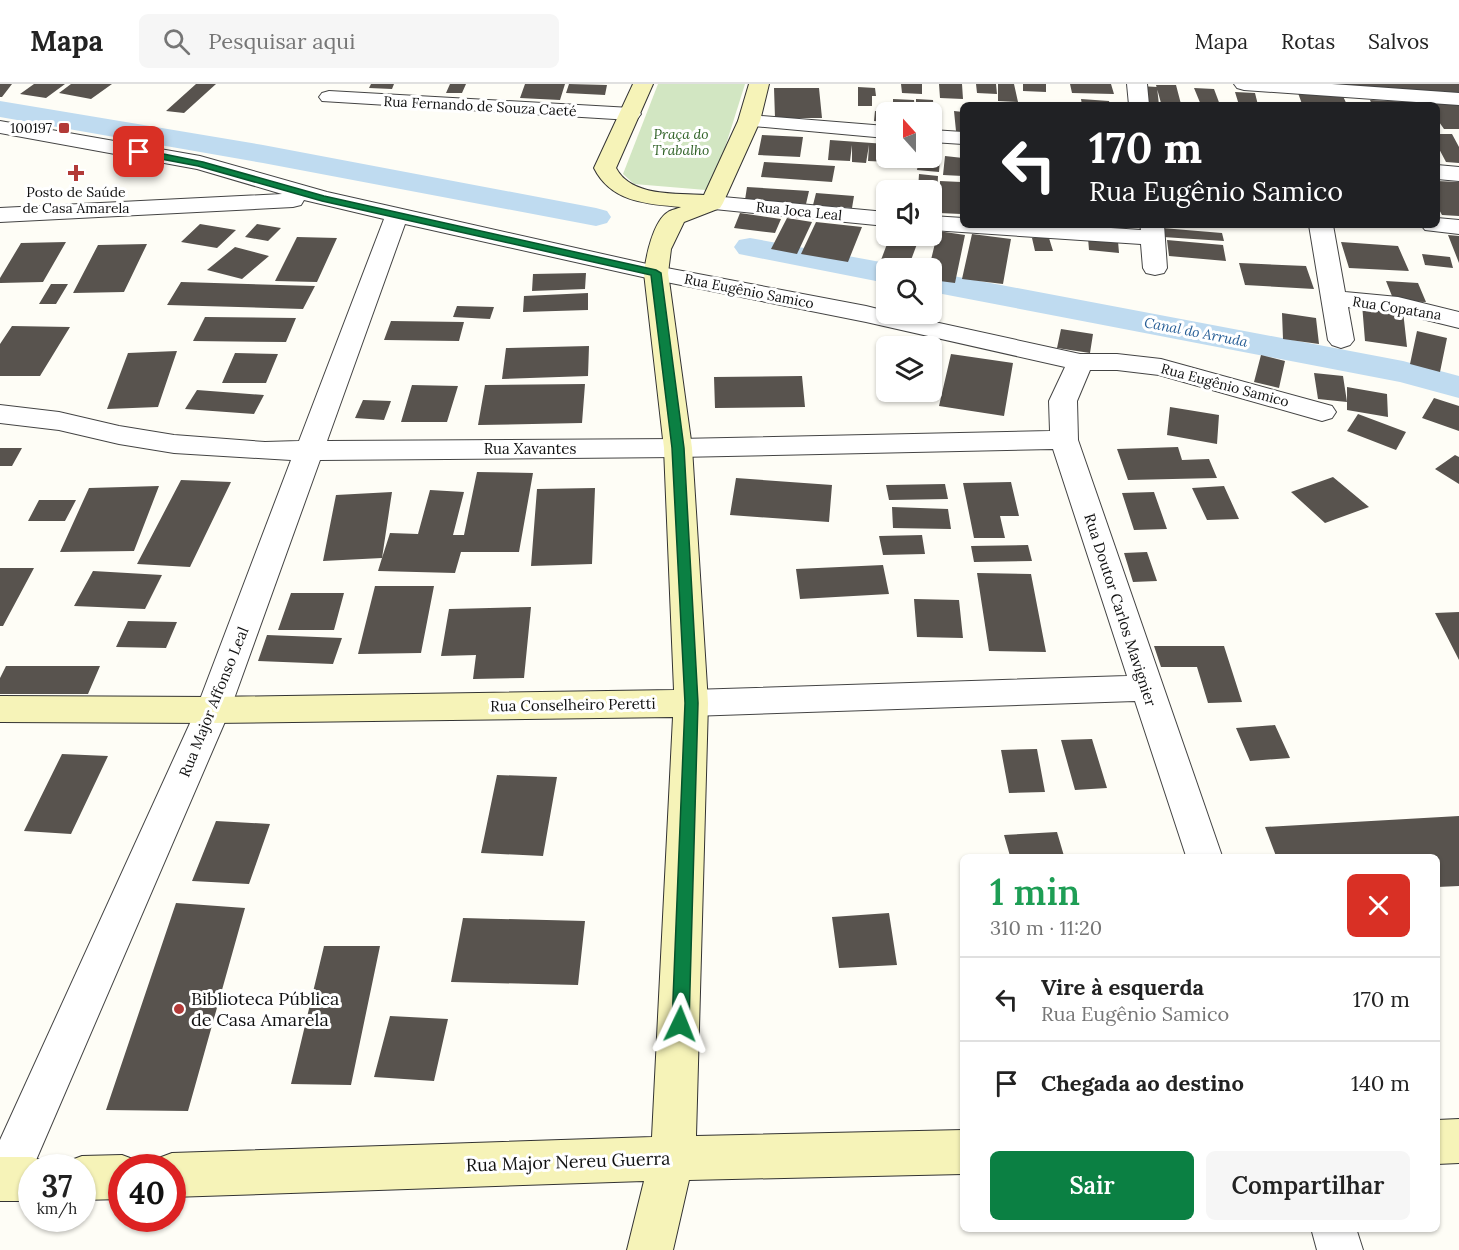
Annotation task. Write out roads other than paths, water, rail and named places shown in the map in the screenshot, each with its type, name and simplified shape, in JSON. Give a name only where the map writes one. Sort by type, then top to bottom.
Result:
[{"type":"street","points":[[643,84],[605,168],[607,176],[622,190],[637,194],[712,202]]},
{"type":"street","points":[[650,1250],[672,1158],[677,1106],[692,703],[678,448],[657,261],[674,218],[712,202],[749,121],[759,84]]},
{"type":"street","points":[[1137,84],[1139,102]]},
{"type":"street","points":[[1244,84],[1288,92],[1459,99]]},
{"type":"street","name":"Rua Fernando de Souza Caeté","points":[[329,97],[631,114]]},
{"type":"street","points":[[749,121],[876,131]]},
{"type":"street","name":"Rua Eugênio Samico","points":[[0,127],[200,164],[322,198],[397,214],[657,261],[866,314],[1080,362],[1118,362],[1161,367],[1322,412]]},
{"type":"street","points":[[942,137],[960,138]]},
{"type":"street","points":[[1440,172],[1459,174]]},
{"type":"street","points":[[0,215],[322,198]]},
{"type":"street","name":"Rua Joca Leal","points":[[712,202],[876,218]]},
{"type":"street","name":"Rua Major Affonso Leal","points":[[12,1179],[213,710],[397,214]]},
{"type":"street","points":[[942,223],[960,224]]},
{"type":"street","points":[[1440,226],[1459,227]]},
{"type":"street","points":[[1055,228],[1153,232],[1155,268]]},
{"type":"street","points":[[1322,228],[1341,340]]},
{"type":"street","name":"Rua Copatana","points":[[1334,298],[1398,305],[1459,320]]},
{"type":"street","name":"Rua Doutor Carlos Mavignier","points":[[1080,362],[1063,401],[1064,440],[1203,854]]},
{"type":"street","name":"Rua Xavantes","points":[[0,414],[59,421],[119,435],[207,448],[265,451],[678,448],[1064,440]]},
{"type":"street","name":"Rua Conselheiro Peretti","points":[[0,709],[213,710],[692,703],[1146,687]]},
{"type":"street","points":[[1440,1142],[1459,1142]]},
{"type":"street","name":"Rua Major Nereu Guerra","points":[[186,1175],[672,1158],[960,1152]]},
{"type":"street","points":[[1334,1232],[1340,1250]]},
{"type":"waterway","points":[[0,109],[263,154],[596,217]]},
{"type":"waterway","name":"Canal do Arruda","points":[[750,247],[876,271]]},
{"type":"waterway","name":"Canal do Arruda","points":[[942,284],[1403,372],[1459,387]]},
{"type":"place","name":"100197","points":[[64,128]]},
{"type":"place","name":"Posto de Saúde de Casa Amarela","points":[[76,173]]},
{"type":"place","name":"Biblioteca Pública de Casa Amarela","points":[[179,1009]]},
{"type":"park label","name":"Praça do Trabalho","points":[[681,142]]}]
